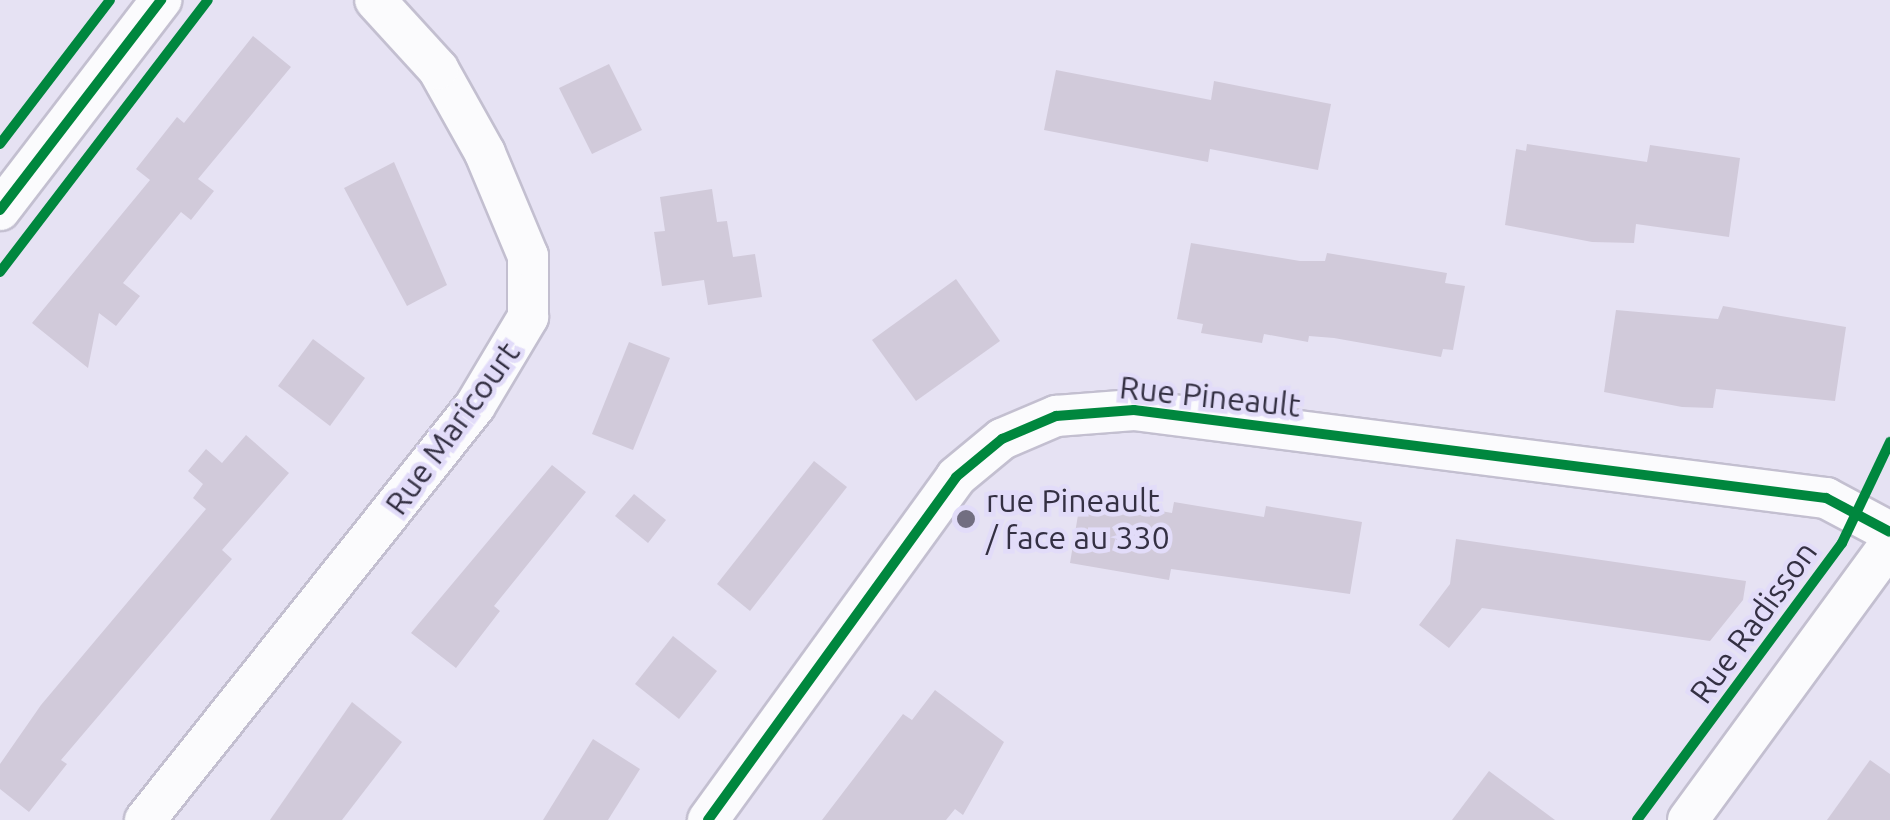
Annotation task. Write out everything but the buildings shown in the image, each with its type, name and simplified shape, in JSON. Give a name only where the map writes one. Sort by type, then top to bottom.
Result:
[{"type":"street","points":[[0,210],[161,0]]},
{"type":"street","name":"Rue Maricourt","points":[[144,820],[475,406],[528,317],[528,256],[485,153],[438,68],[375,0]]},
{"type":"street","name":"Rue Pineault","points":[[708,820],[956,477],[1002,439],[1056,416],[1134,410],[1826,498],[1890,532]]},
{"type":"street","name":"Rue Radisson","points":[[1688,820],[1890,544]]},
{"type":"cycle path","points":[[0,144],[110,0]]},
{"type":"cycle path","points":[[0,210],[161,0]]},
{"type":"cycle path","points":[[0,272],[208,0]]},
{"type":"cycle path","points":[[708,820],[956,477],[1002,439],[1056,416],[1134,410],[1826,498],[1890,532]]},
{"type":"cycle path","points":[[1637,820],[1842,543],[1890,442]]},
{"type":"place","name":"rue Pineault / face au 330","points":[[966,519]]}]
